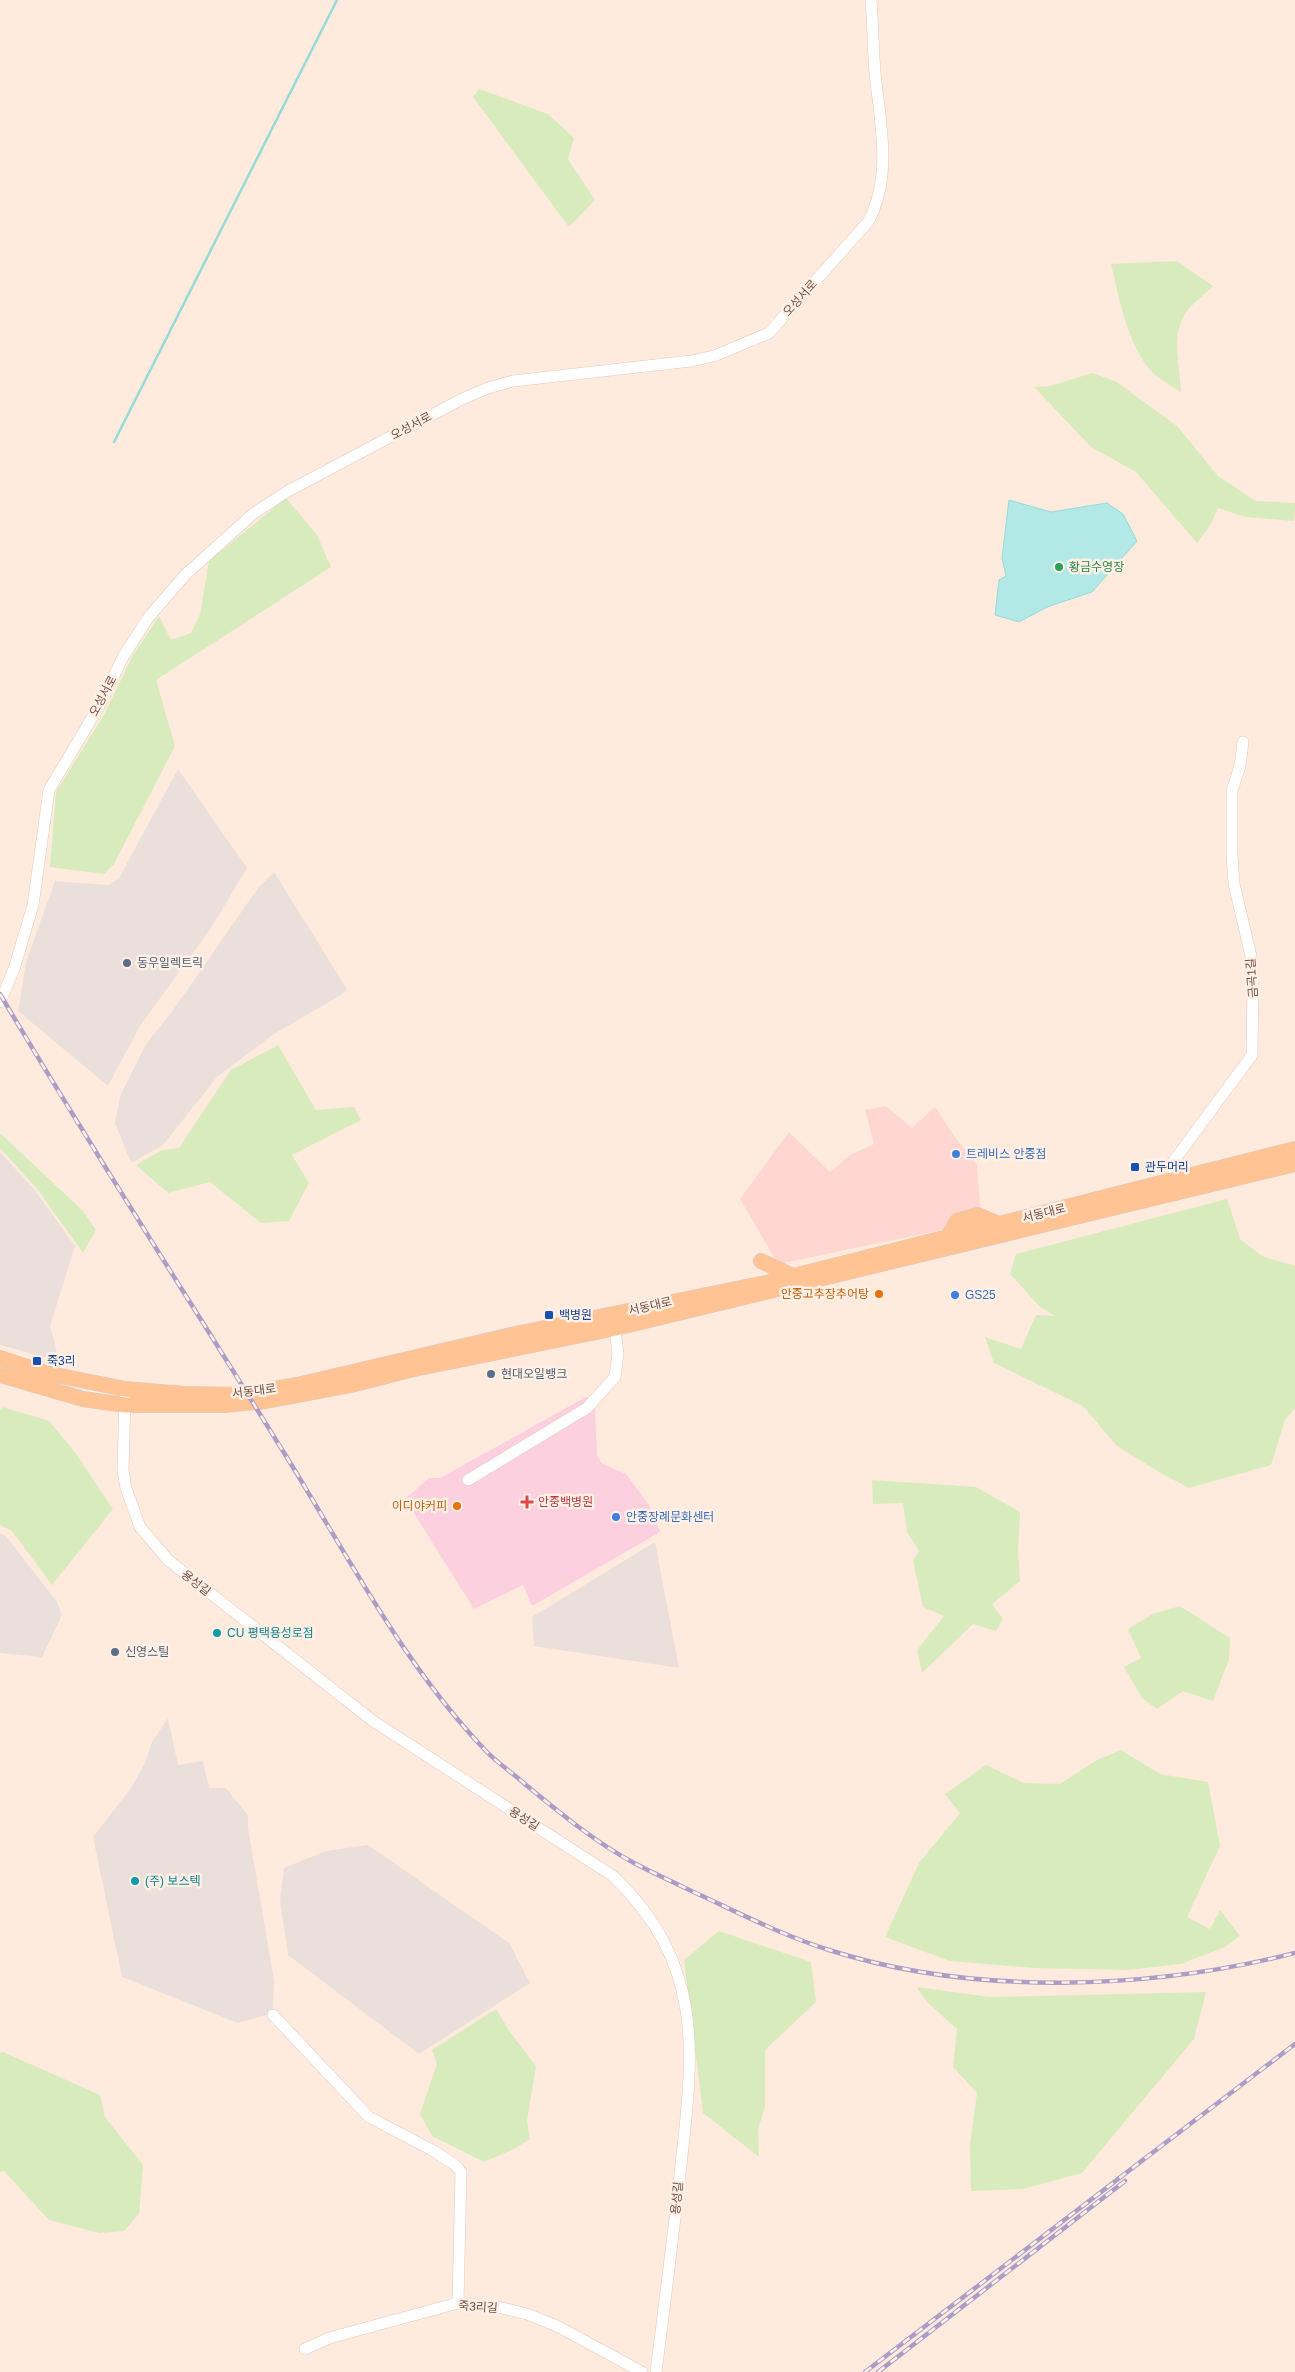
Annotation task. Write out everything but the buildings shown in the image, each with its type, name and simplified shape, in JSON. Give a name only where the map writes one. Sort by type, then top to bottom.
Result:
[{"type":"main road","name":"서동대로","points":[[0,1375],[83,1399],[125,1405],[206,1405],[266,1401],[351,1386],[414,1369],[616,1328],[893,1263],[1177,1185],[1295,1150]]},
{"type":"main road","name":"서동대로","points":[[0,1358],[46,1373],[125,1389],[184,1394],[240,1395],[297,1385],[520,1333],[793,1276],[999,1224],[1177,1185],[1295,1164]]},
{"type":"main road","points":[[761,1261],[793,1276]]},
{"type":"street","name":"오성서로","points":[[2,997],[14,969],[33,905],[49,790],[102,701],[123,657],[148,618],[185,575],[229,534],[254,513],[288,491],[454,403],[488,388],[513,381],[691,361],[714,356],[769,333],[868,222],[876,208],[884,142],[875,72],[871,0]]},
{"type":"street","name":"금곡1길","points":[[1177,1185],[1172,1162],[1252,1055],[1253,983],[1251,956],[1234,884],[1232,855],[1232,791],[1240,766],[1242,742]]},
{"type":"street","points":[[0,976],[2,997]]},
{"type":"street","points":[[468,1480],[587,1408],[615,1377],[618,1353],[616,1328],[611,1314]]},
{"type":"street","name":"용성길","points":[[125,1389],[123,1470],[126,1488],[140,1527],[168,1560],[373,1721],[613,1876],[636,1898],[654,1923],[668,1949],[680,1981],[688,2018],[690,2049],[686,2116],[656,2372]]},
{"type":"street","points":[[273,2015],[369,2117],[432,2150],[454,2164],[461,2172],[458,2303]]},
{"type":"street","name":"죽3리길","points":[[305,2349],[329,2338],[458,2303],[502,2308],[527,2314],[557,2326],[642,2372]]},
{"type":"shaded area","points":[[178,769],[247,868],[211,928],[140,1026],[108,1086],[18,1011],[26,962],[55,881],[109,885],[119,878]]},
{"type":"shaded area","points":[[274,872],[347,989],[341,995],[274,1034],[217,1077],[163,1145],[131,1163],[115,1123],[120,1096],[146,1044],[171,1013],[258,888]]},
{"type":"shaded area","points":[[886,1106],[912,1128],[935,1107],[954,1136],[977,1165],[980,1206],[961,1226],[778,1264],[740,1199],[789,1132],[830,1172],[850,1155],[874,1144],[865,1110]]},
{"type":"shaded area","points":[[0,1152],[34,1189],[75,1246],[50,1326],[59,1361],[0,1345]]},
{"type":"shaded area","name":"안중백병원","points":[[586,1397],[599,1400],[595,1409],[597,1455],[601,1463],[626,1474],[649,1505],[660,1532],[532,1606],[523,1585],[474,1609],[405,1499],[429,1478],[440,1478]]},
{"type":"shaded area","points":[[0,1533],[6,1536],[57,1602],[62,1615],[42,1657],[0,1653]]},
{"type":"shaded area","points":[[655,1542],[679,1668],[534,1646],[532,1617]]},
{"type":"shaded area","name":"(주) 보스텍","points":[[168,1718],[178,1765],[203,1761],[209,1788],[226,1788],[248,1815],[248,1828],[274,1981],[273,2008],[267,2015],[238,2023],[122,1977],[93,1837],[131,1788],[144,1765],[152,1742]]},
{"type":"shaded area","points":[[368,1845],[509,1943],[530,1983],[419,2054],[288,1955],[280,1901],[284,1868],[326,1851]]},
{"type":"green space","points":[[479,89],[548,114],[574,138],[568,159],[595,200],[569,227],[473,97]]},
{"type":"green space","points":[[1177,261],[1213,286],[1196,301],[1182,320],[1177,340],[1181,392],[1152,372],[1137,349],[1117,292],[1111,264]]},
{"type":"green space","points":[[1092,373],[1115,381],[1177,426],[1218,476],[1256,501],[1295,503],[1294,521],[1246,517],[1218,508],[1211,524],[1197,543],[1136,472],[1091,447],[1034,387],[1050,386]]},
{"type":"green space","points":[[286,498],[317,535],[331,567],[156,680],[175,746],[114,864],[104,874],[50,867],[56,792],[105,713],[133,655],[159,616],[171,640],[191,633],[200,614],[209,561]]},
{"type":"green space","points":[[278,1045],[316,1110],[354,1107],[361,1120],[292,1155],[309,1183],[289,1221],[261,1223],[210,1182],[168,1193],[136,1165],[162,1150],[179,1148],[231,1070]]},
{"type":"green space","points":[[0,1133],[83,1211],[96,1230],[83,1253],[38,1190],[0,1148]]},
{"type":"green space","points":[[1227,1199],[1240,1239],[1262,1256],[1295,1266],[1295,1408],[1285,1420],[1271,1465],[1189,1488],[1117,1446],[1083,1406],[994,1363],[985,1337],[1021,1349],[1036,1315],[1055,1316],[1040,1307],[1010,1274],[1016,1254]]},
{"type":"green space","points":[[3,1407],[49,1421],[75,1452],[113,1509],[52,1585],[12,1531],[0,1525],[0,1410]]},
{"type":"green space","points":[[872,1480],[976,1487],[1020,1512],[1018,1551],[1020,1581],[992,1604],[1003,1619],[996,1631],[973,1624],[922,1673],[917,1650],[944,1616],[923,1607],[913,1561],[919,1551],[907,1532],[903,1503],[873,1504]]},
{"type":"green space","points":[[1180,1606],[1230,1638],[1229,1659],[1213,1701],[1183,1691],[1157,1709],[1142,1698],[1124,1667],[1141,1658],[1128,1629],[1153,1614]]},
{"type":"green space","points":[[1121,1750],[1160,1774],[1208,1782],[1220,1846],[1187,1917],[1210,1929],[1220,1910],[1240,1936],[1225,1947],[1181,1964],[1128,1970],[1034,1968],[950,1961],[885,1937],[919,1863],[960,1813],[945,1794],[986,1765],[1024,1783],[1060,1784],[1097,1760]]},
{"type":"green space","points":[[719,1931],[811,1962],[816,2002],[765,2050],[765,2107],[758,2129],[759,2157],[703,2113],[684,1960]]},
{"type":"green space","points":[[917,1987],[990,1997],[1206,1992],[1194,2039],[1082,2173],[1023,2189],[971,2191],[970,2144],[977,2093],[953,2067],[957,2029],[927,2002]]},
{"type":"green space","points":[[496,2009],[510,2032],[536,2066],[527,2121],[530,2139],[514,2149],[484,2162],[432,2136],[420,2114],[437,2064],[432,2050]]},
{"type":"green space","points":[[3,2052],[100,2095],[105,2117],[143,2165],[139,2214],[124,2231],[99,2233],[49,2220],[4,2171],[0,2172],[0,2053]]},
{"type":"water","name":"황금수영장","points":[[1009,500],[1051,512],[1107,503],[1123,514],[1137,541],[1092,592],[1047,607],[1019,622],[995,615],[999,580],[1006,576],[1002,558]]},
{"type":"waterway","points":[[114,442],[337,0]]},
{"type":"railway","points":[[0,994],[402,1646],[455,1717],[485,1750],[578,1827],[605,1846],[642,1867],[746,1917],[829,1950],[884,1965],[942,1975],[1001,1981],[1061,1983],[1181,1975],[1295,1953]]},
{"type":"railway","points":[[865,2372],[1295,2044]]},
{"type":"railway","points":[[878,2372],[1125,2181]]},
{"type":"place","name":"황금수영장","points":[[1059,567]]},
{"type":"place","name":"동우일렉트릭","points":[[127,963]]},
{"type":"place","name":"트레비스 안중점","points":[[956,1154]]},
{"type":"place","name":"관두머리","points":[[1135,1167]]},
{"type":"place","name":"안중고추장추어탕","points":[[879,1294]]},
{"type":"place","name":"GS25","points":[[955,1295]]},
{"type":"place","name":"백병원","points":[[549,1315]]},
{"type":"place","name":"죽3리","points":[[37,1361]]},
{"type":"place","name":"현대오일뱅크","points":[[491,1374]]},
{"type":"place","name":"안중백병원","points":[[527,1502]]},
{"type":"place","name":"이디야커피","points":[[457,1506]]},
{"type":"place","name":"안중장례문화센터","points":[[616,1517]]},
{"type":"place","name":"CU 평택용성로점","points":[[217,1633]]},
{"type":"place","name":"신영스틸","points":[[115,1652]]},
{"type":"place","name":"(주) 보스텍","points":[[135,1881]]}]
